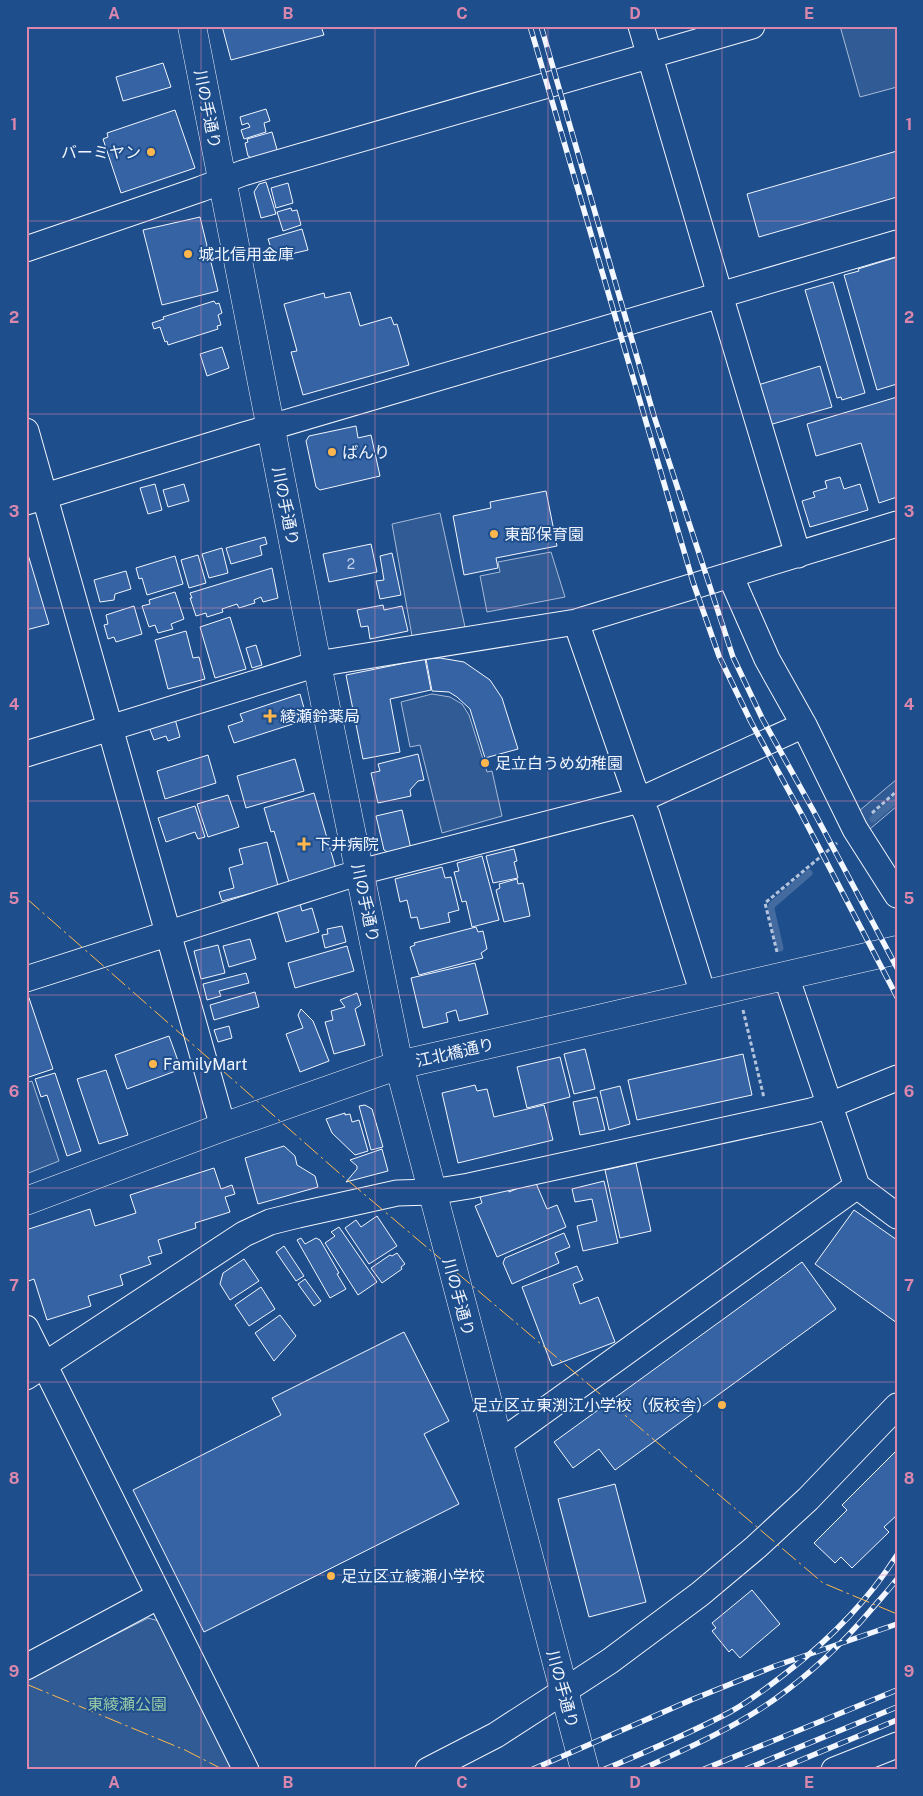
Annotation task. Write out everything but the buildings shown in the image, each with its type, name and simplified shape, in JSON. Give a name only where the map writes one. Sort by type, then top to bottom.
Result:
[{"type":"main road","name":"川の手通り","points":[[192,26],[317,664],[399,1065],[585,1770]]},
{"type":"main road","name":"江北橋通り","points":[[26,1201],[223,1127],[399,1065],[897,950]]},
{"type":"street","points":[[641,26],[798,555]]},
{"type":"street","points":[[26,249],[243,173],[752,26]]},
{"type":"street","points":[[35,499],[271,427],[897,243]]},
{"type":"street","points":[[26,431],[35,499],[110,728],[223,1127]]},
{"type":"street","points":[[26,754],[317,664],[576,622],[897,524]]},
{"type":"street","points":[[730,575],[768,659],[804,725],[855,829],[897,896]]},
{"type":"street","points":[[576,622],[630,777],[647,815],[703,994]]},
{"type":"street","points":[[26,980],[360,872],[640,800],[804,725]]},
{"type":"street","points":[[786,976],[856,1186],[897,1216]]},
{"type":"street","points":[[36,1371],[244,1234],[270,1222],[397,1193],[432,1192],[478,1184],[830,1105],[897,1078]]},
{"type":"street","points":[[498,1444],[856,1186]]},
{"type":"street","points":[[26,1328],[36,1371],[159,1596],[246,1770]]},
{"type":"street","points":[[428,1770],[496,1735],[564,1691],[657,1627],[700,1594],[756,1547],[808,1499],[897,1406]]},
{"type":"street","points":[[26,1667],[159,1596]]},
{"type":"street","points":[[834,1770],[897,1745]]},
{"type":"path","points":[[786,976],[778,955],[765,903],[855,829],[897,791]]},
{"type":"path","points":[[742,1006],[765,1104]]},
{"type":"shaded area","points":[[840,26],[897,26],[897,87],[860,97]]},
{"type":"shaded area","points":[[440,513],[465,627],[412,636],[392,524]]},
{"type":"shaded area","points":[[551,552],[565,597],[487,612],[480,576],[500,572],[498,562]]},
{"type":"shaded area","points":[[432,694],[450,697],[462,704],[469,715],[487,772],[492,771],[502,816],[442,833],[420,745],[410,747],[401,702]]},
{"type":"shaded area","points":[[897,779],[897,806],[870,829],[859,811]]},
{"type":"shaded area","points":[[32,1081],[59,1161],[26,1174],[26,1083]]},
{"type":"shaded area","name":"東綾瀬公園","points":[[148,1618],[159,1621],[234,1770],[26,1770],[26,1680]]},
{"type":"waterway","points":[[873,819],[897,799]]},
{"type":"waterway","points":[[780,948],[771,909],[772,905],[809,873]]},
{"type":"railway","points":[[530,26],[693,582],[719,656],[751,722],[897,997]]},
{"type":"railway","points":[[541,26],[654,416],[733,657],[762,718],[897,968]]},
{"type":"railway","points":[[603,1770],[714,1720],[766,1689],[802,1660],[847,1619],[886,1572],[897,1555]]},
{"type":"railway","points":[[640,1770],[726,1729],[775,1699],[837,1647],[897,1579]]},
{"type":"railway","points":[[531,1770],[691,1700],[775,1666],[897,1624]]},
{"type":"railway","points":[[702,1770],[897,1690]]},
{"type":"railway","points":[[744,1770],[897,1707]]},
{"type":"railway","points":[[777,1770],[897,1720]]},
{"type":"power","points":[[26,898],[338,1172],[823,1583],[897,1614]]},
{"type":"power","points":[[26,1684],[185,1750],[224,1770]]},
{"type":"place","name":"バーミヤン","points":[[151,152]]},
{"type":"place","name":"城北信用金庫","points":[[188,254]]},
{"type":"place","name":"ばんり","points":[[332,452]]},
{"type":"place","name":"東部保育園","points":[[494,534]]},
{"type":"place","name":"綾瀬鈴薬局","points":[[270,716]]},
{"type":"place","name":"足立白うめ幼稚園","points":[[485,763]]},
{"type":"place","name":"下井病院","points":[[304,844]]},
{"type":"place","name":"FamilyMart","points":[[153,1064]]},
{"type":"place","name":"足立区立東渕江小学校（仮校舎）","points":[[722,1405]]},
{"type":"place","name":"足立区立綾瀬小学校","points":[[331,1576]]}]
